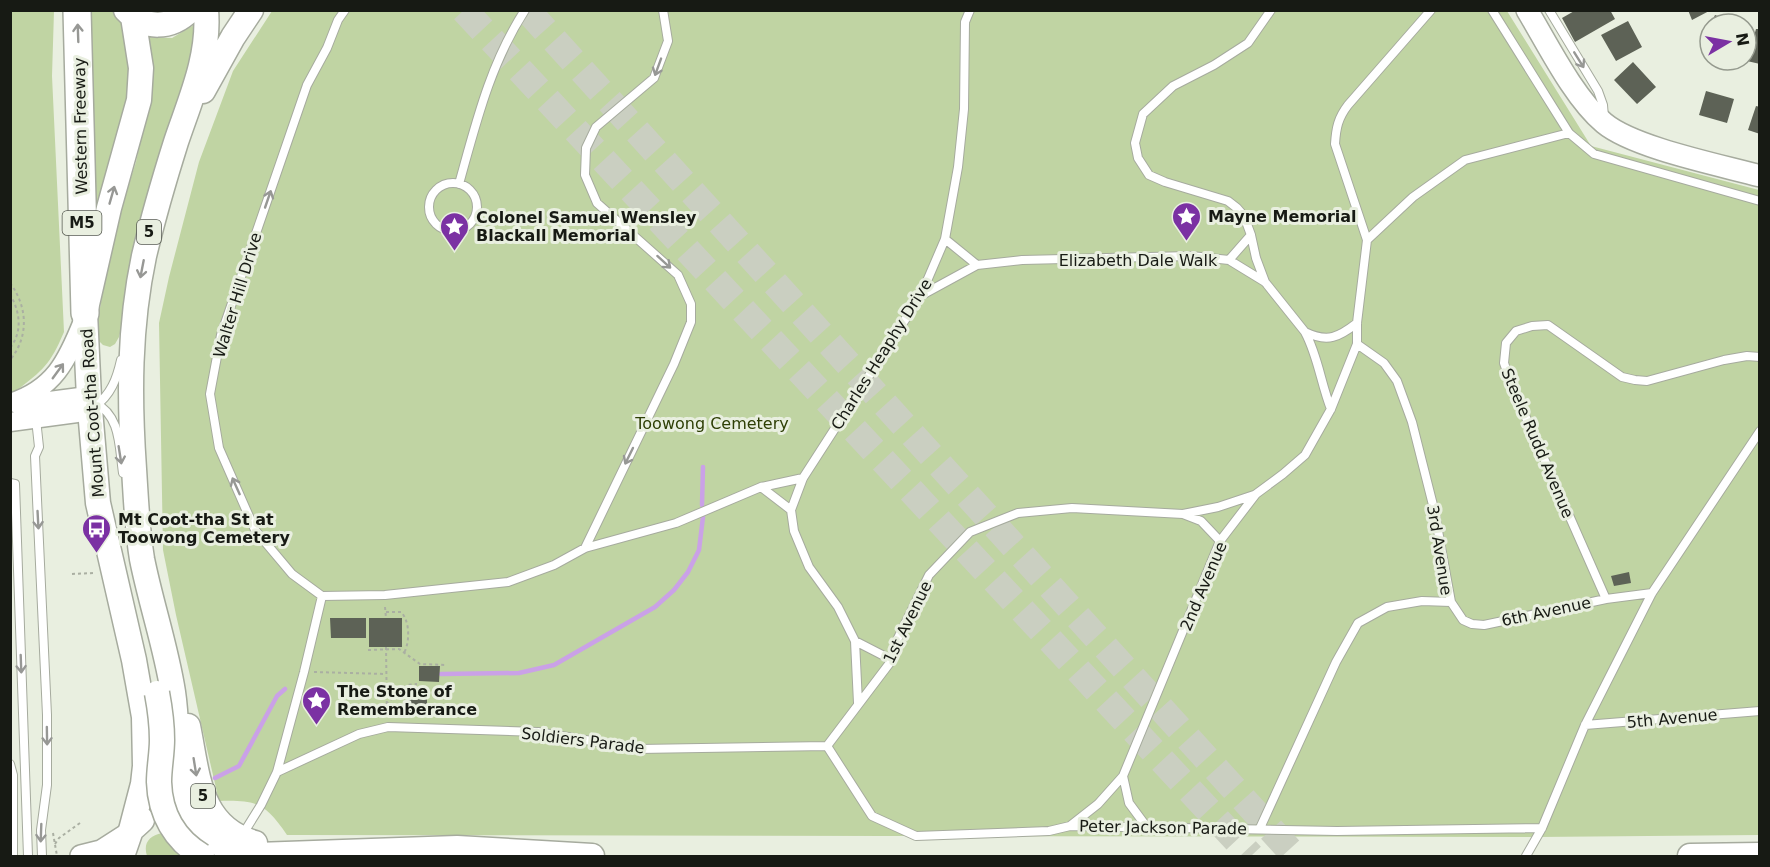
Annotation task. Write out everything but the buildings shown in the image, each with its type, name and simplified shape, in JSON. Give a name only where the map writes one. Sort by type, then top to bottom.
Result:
[{"type":"highway","name":"Western Freeway","points":[[77,10],[85,315]]},
{"type":"highway","points":[[130,14],[148,24],[164,25],[180,19],[190,10]]},
{"type":"highway","name":"5","points":[[206,10],[203,58],[150,231],[137,296],[132,334],[131,423],[141,553],[169,671],[187,720],[201,793],[221,824],[231,833],[259,844],[311,852],[457,848],[592,856]]},
{"type":"highway","points":[[180,132],[229,44],[251,10]]},
{"type":"highway","name":"Mount Coot-tha Road","points":[[122,856],[143,784],[144,717],[134,660],[98,503],[85,315],[109,208],[139,100],[142,78],[141,61],[130,14]]},
{"type":"highway","points":[[92,411],[157,693],[162,740],[159,783],[161,801],[168,822],[191,850],[201,839]]},
{"type":"highway","points":[[169,671],[179,778],[201,839],[247,854],[275,855],[311,852]]},
{"type":"highway","points":[[130,832],[145,818],[160,813],[178,815],[216,856]]},
{"type":"highway","points":[[1690,856],[1760,855]]},
{"type":"main road","points":[[1527,10],[1579,95],[1604,123],[1624,136],[1656,147],[1760,176]]},
{"type":"main road","points":[[81,856],[101,850],[130,832]]},
{"type":"street","points":[[10,404],[36,393],[49,382],[69,354],[85,315]]},
{"type":"street","points":[[10,422],[35,411],[80,397],[92,411]]},
{"type":"street","points":[[10,404],[35,411]]},
{"type":"lane","name":"Walter Hill Drive","points":[[322,596],[292,574],[255,530],[219,448],[210,394],[221,335],[307,85],[345,10]]},
{"type":"lane","points":[[459,184],[484,93],[512,31],[525,10]]},
{"type":"lane","points":[[585,548],[674,364],[691,322],[691,304],[678,274],[597,203],[585,175],[586,148],[596,128],[654,78],[668,40],[663,10]]},
{"type":"lane","name":"Charles Heaphy Drive","points":[[791,510],[803,478],[921,295],[945,239],[958,167],[964,110],[965,22],[970,10]]},
{"type":"lane","points":[[1265,282],[1244,216],[1237,208],[1228,201],[1149,175],[1138,158],[1135,143],[1143,114],[1173,86],[1214,65],[1248,43],[1270,10]]},
{"type":"lane","points":[[1431,10],[1339,117],[1335,144],[1367,240],[1413,197],[1465,160],[1569,133]]},
{"type":"lane","points":[[1492,10],[1569,133],[1594,154],[1760,201]]},
{"type":"lane","points":[[1549,10],[1598,91],[1603,105],[1604,123]]},
{"type":"lane","points":[[459,184],[472,192],[477,208],[472,223],[458,231],[450,231],[436,224],[432,218],[429,203],[437,189],[443,185],[459,184]]},
{"type":"lane","points":[[1229,260],[1251,235]]},
{"type":"lane","points":[[921,295],[977,265],[945,239]]},
{"type":"lane","name":"2nd Avenue","points":[[1124,776],[1220,541],[1256,494],[1305,455],[1331,409],[1357,344],[1357,323],[1367,240]]},
{"type":"lane","name":"Elizabeth Dale Walk","points":[[977,265],[1022,260],[1180,256],[1229,260],[1265,282],[1305,333],[1313,347],[1323,390],[1331,409]]},
{"type":"lane","points":[[1305,333],[1318,338],[1332,338],[1357,323]]},
{"type":"lane","name":"Steele Rudd Avenue","points":[[1606,599],[1512,386],[1504,363],[1506,343],[1516,330],[1548,325],[1622,376],[1647,381],[1724,360],[1747,356],[1760,357]]},
{"type":"lane","points":[[92,411],[108,394],[115,381],[124,347],[132,334]]},
{"type":"lane","name":"3rd Avenue","points":[[1260,828],[1336,663],[1358,623],[1387,607],[1422,601],[1451,602],[1434,509],[1412,422],[1397,381],[1384,363],[1357,344]]},
{"type":"lane","points":[[35,411],[39,447],[35,456],[47,715],[47,785],[41,830],[42,856]]},
{"type":"lane","points":[[92,411],[109,412],[115,424],[124,477]]},
{"type":"lane","points":[[1526,856],[1542,828],[1585,726],[1652,592],[1760,431]]},
{"type":"lane","points":[[241,838],[261,806],[277,772],[322,596],[385,595],[508,582],[554,565],[585,548],[676,523],[760,487],[803,478]]},
{"type":"lane","points":[[10,483],[15,484],[28,856]]},
{"type":"lane","points":[[760,487],[791,510],[794,531],[809,567],[838,607],[855,641],[858,703]]},
{"type":"lane","points":[[1183,514],[1218,507],[1256,494]]},
{"type":"lane","points":[[127,499],[141,553]]},
{"type":"lane","name":"1st Avenue","points":[[827,746],[891,660],[898,638],[929,575],[970,532],[1018,513],[1072,508],[1183,514]]},
{"type":"lane","points":[[1183,514],[1201,521],[1220,541]]},
{"type":"lane","name":"6th Avenue","points":[[1451,602],[1463,620],[1472,624],[1484,625],[1606,599],[1652,592]]},
{"type":"lane","points":[[855,641],[891,660]]},
{"type":"lane","name":"5th Avenue","points":[[1585,726],[1760,711]]},
{"type":"lane","name":"Soldiers Parade","points":[[277,772],[359,734],[388,727],[538,732],[639,748],[827,746]]},
{"type":"lane","name":"Peter Jackson Parade","points":[[827,746],[872,816],[916,836],[1049,831],[1070,826],[1337,831],[1542,828]]},
{"type":"lane","points":[[10,764],[13,775],[13,856]]},
{"type":"lane","points":[[1070,826],[1098,804],[1124,776]]},
{"type":"lane","points":[[1124,776],[1129,803],[1146,826]]},
{"type":"path","points":[[10,283],[20,299],[25,316],[24,334],[17,352],[10,360]]},
{"type":"path","points":[[10,294],[19,320],[18,333],[10,348]]},
{"type":"path","points":[[72,574],[89,573]]},
{"type":"path","points":[[386,612],[402,612],[407,620],[407,647],[404,653]]},
{"type":"path","points":[[386,648],[388,727]]},
{"type":"path","points":[[368,650],[399,649],[420,664],[445,665]]},
{"type":"path","points":[[304,672],[386,674]]},
{"type":"path","points":[[386,704],[407,685],[417,684]]},
{"type":"path","points":[[57,856],[56,844],[59,838],[80,823]]},
{"type":"green space","points":[[11,11],[54,11],[52,76],[64,332],[45,366],[16,391],[11,392]]},
{"type":"green space","points":[[88,11],[114,11],[129,30],[136,67],[96,229]]},
{"type":"green space","name":"Toowong Cemetery","points":[[272,11],[1507,11],[1591,146],[1759,190],[1759,835],[1537,837],[287,835],[272,816],[259,806],[243,801],[219,801],[163,550],[159,323],[199,162],[233,71]]},
{"type":"green space","points":[[194,25],[197,26],[197,38],[119,337],[110,347],[103,345],[97,339],[98,319],[114,230],[136,162],[150,98],[144,37],[172,38]]},
{"type":"green space","points":[[162,833],[193,856],[147,856],[148,841]]},
{"type":"waterway","points":[[702,505],[703,467]]},
{"type":"waterway","points":[[441,674],[519,673],[554,665],[655,607],[674,590],[688,572],[699,550],[703,517]]},
{"type":"waterway","points":[[215,778],[239,766],[277,696],[285,689]]},
{"type":"tunnel","points":[[464,10],[1251,856]]},
{"type":"tunnel","points":[[527,10],[1295,856]]},
{"type":"place","name":"Mayne Memorial","points":[[1187,242]]},
{"type":"place","name":"Colonel Samuel Wensley Blackall Memorial","points":[[455,252]]},
{"type":"place","name":"Mt Coot-tha St at Toowong Cemetery","points":[[97,554]]},
{"type":"place","name":"The Stone of Rememberance","points":[[316,726]]}]
